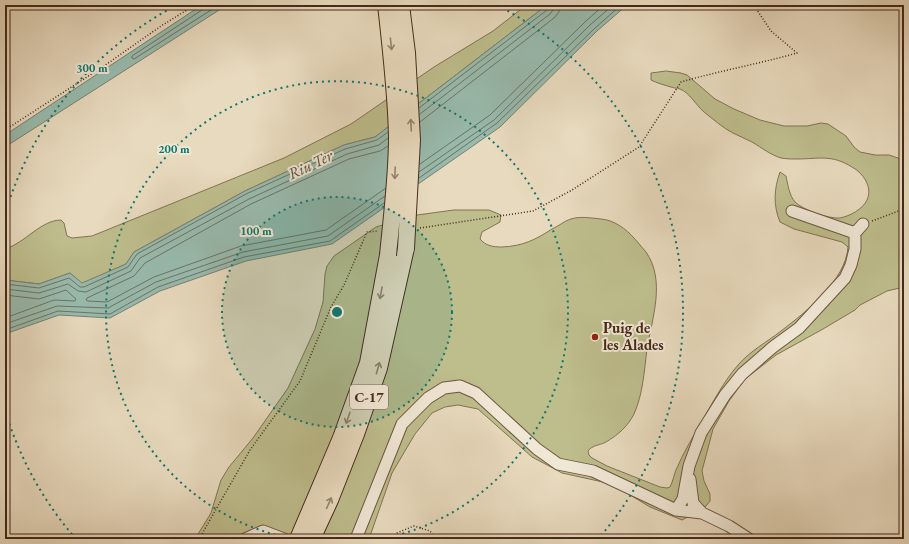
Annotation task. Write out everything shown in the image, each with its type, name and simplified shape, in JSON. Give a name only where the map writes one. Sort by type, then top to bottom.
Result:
[{"type":"highway","name":"C-17","points":[[298,539],[341,438],[368,363],[388,255],[394,196],[397,136],[395,91],[386,5]]},
{"type":"highway","name":"C-17","points":[[312,539],[330,500],[356,434],[379,368],[406,248],[412,140],[407,54],[401,5]]},
{"type":"street","points":[[676,510],[683,499],[689,466],[702,433],[725,394],[742,374],[773,347],[799,328],[845,278],[851,265],[859,228],[833,226],[792,211]]},
{"type":"street","points":[[356,539],[402,424],[428,398],[444,388],[460,386],[476,393],[537,449],[558,464],[593,470],[676,510],[702,513],[729,526],[749,539]]},
{"type":"street","points":[[689,466],[693,503],[702,513]]},
{"type":"street","points":[[245,539],[263,531],[284,539]]},
{"type":"path","points":[[5,130],[195,5]]},
{"type":"path","points":[[417,228],[533,211],[572,190],[639,147],[681,82],[707,74],[762,63],[797,53],[771,31],[755,5]]},
{"type":"path","points":[[859,228],[904,209]]},
{"type":"path","points":[[199,539],[250,450],[300,381],[330,307],[344,285],[367,232],[382,231]]},
{"type":"path","points":[[390,539],[397,533],[414,526],[430,531],[436,539]]},
{"type":"shaded area","points":[[529,5],[547,5],[375,137],[344,145],[245,191],[134,252],[126,264],[82,284],[70,273],[39,284],[5,280],[5,249],[47,224],[61,220],[64,223],[67,236],[72,238],[92,236],[284,158],[351,124],[434,67],[493,31],[520,10]]},
{"type":"shaded area","points":[[666,71],[687,75],[715,99],[760,120],[784,126],[807,126],[821,123],[828,124],[846,136],[854,147],[860,152],[875,155],[889,155],[904,160],[904,287],[887,291],[860,305],[855,310],[776,355],[745,379],[729,401],[713,429],[702,471],[704,481],[710,494],[710,501],[706,506],[682,520],[650,507],[612,484],[562,473],[532,457],[478,409],[458,405],[445,407],[432,413],[415,434],[392,473],[369,539],[195,539],[211,513],[221,480],[229,467],[253,438],[288,388],[315,329],[323,302],[327,266],[334,256],[376,227],[417,215],[454,210],[489,210],[501,215],[500,222],[482,232],[480,239],[487,245],[502,247],[523,244],[568,220],[574,218],[586,218],[611,221],[631,235],[646,252],[652,263],[655,275],[656,300],[647,349],[643,383],[637,406],[629,422],[622,430],[606,442],[594,446],[588,451],[592,458],[607,466],[660,487],[670,487],[688,445],[733,371],[748,355],[813,305],[833,283],[846,259],[848,247],[842,242],[794,229],[780,222],[776,209],[775,197],[776,185],[780,172],[786,176],[790,193],[795,202],[810,211],[829,217],[840,218],[856,212],[867,200],[869,190],[866,181],[860,173],[838,160],[825,158],[781,158],[729,131],[704,112],[684,91],[651,80],[651,73]]},
{"type":"water","points":[[202,5],[227,5],[5,147],[5,135]]},
{"type":"water","name":"Riu Ter","points":[[547,5],[627,5],[597,31],[500,127],[332,244],[246,261],[160,291],[110,318],[59,315],[5,334],[5,280],[39,284],[70,273],[82,283],[126,264],[134,252],[245,191],[344,145],[375,137]]},
{"type":"place","name":"Puig de les Alades","points":[[595,337]]}]
